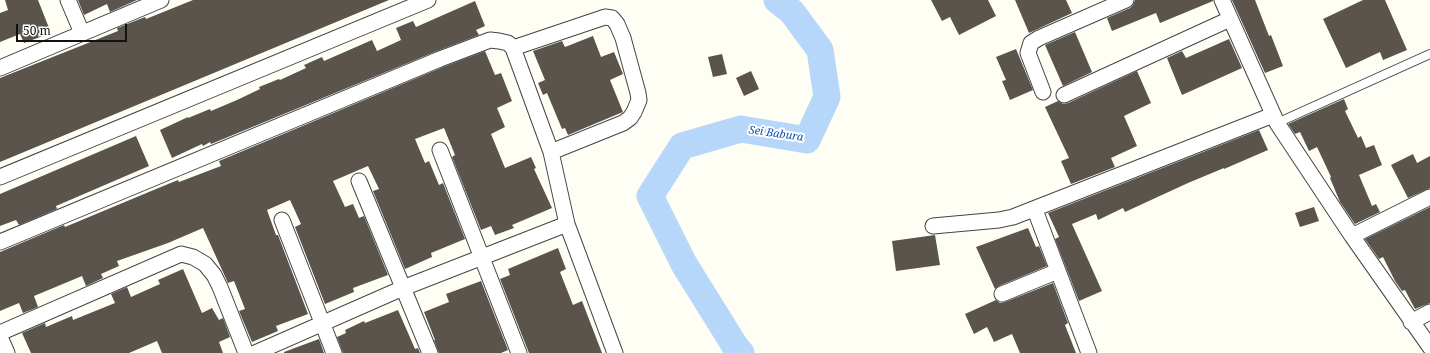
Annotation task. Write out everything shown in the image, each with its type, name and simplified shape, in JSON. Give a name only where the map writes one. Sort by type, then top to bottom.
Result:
[{"type":"street","points":[[68,0],[82,33]]},
{"type":"street","points":[[0,68],[161,0]]},
{"type":"street","points":[[0,177],[428,0]]},
{"type":"street","points":[[1043,92],[1028,53],[1031,44],[1039,38],[1126,0]]},
{"type":"street","points":[[1222,0],[1275,119],[1352,236],[1430,347]]},
{"type":"street","points":[[513,48],[605,17],[612,18],[617,24],[623,38],[639,100],[634,112],[630,118],[623,123],[551,152]]},
{"type":"street","points":[[1064,95],[1230,19]]},
{"type":"street","points":[[0,242],[440,59],[490,40],[499,41],[508,43],[513,48],[551,152],[567,224],[614,353]]},
{"type":"street","points":[[934,226],[999,220],[1013,217],[1275,119]]},
{"type":"street","points":[[440,150],[519,353]]},
{"type":"street","points":[[359,181],[430,353]]},
{"type":"street","points":[[1352,236],[1430,197]]},
{"type":"street","points":[[1035,210],[1089,353]]},
{"type":"street","points":[[282,220],[334,353]]},
{"type":"street","points":[[255,353],[403,288],[481,256],[567,224]]},
{"type":"street","points":[[0,333],[181,254],[193,257],[205,264],[214,275],[220,286],[246,353]]},
{"type":"street","points":[[1002,294],[1058,271]]},
{"type":"street","points":[[1411,322],[1430,312]]},
{"type":"street","points":[[0,338],[7,353]]},
{"type":"lane","points":[[1275,119],[1430,54]]},
{"type":"building","points":[[5,0],[38,0],[51,33],[24,43],[20,34],[0,42],[0,13],[8,10]]},
{"type":"building","points":[[78,0],[137,0],[110,12],[107,4],[84,15]]},
{"type":"building","points":[[193,0],[389,0],[0,162],[0,78],[118,31],[117,28],[145,17],[146,19]]},
{"type":"building","points":[[931,0],[988,0],[996,16],[959,35],[950,17],[942,21]]},
{"type":"building","points":[[1015,0],[1066,0],[1072,13],[1029,33]]},
{"type":"building","points":[[1135,0],[1213,1],[1160,23],[1156,13],[1112,31],[1107,18],[1130,8]]},
{"type":"building","points":[[1232,0],[1255,0],[1283,66],[1265,73]]},
{"type":"building","points":[[1363,0],[1385,0],[1407,50],[1383,60],[1380,52],[1346,68],[1323,19]]},
{"type":"building","points":[[475,1],[485,26],[476,30],[479,35],[211,144],[210,142],[203,146],[202,144],[172,158],[160,130],[188,117],[210,109],[211,111],[237,100],[260,89],[259,87],[279,79],[280,80],[306,68],[304,65],[322,57],[324,61],[372,40],[377,51],[401,40],[396,28],[413,21],[416,27]]},
{"type":"building","points":[[1075,32],[1092,72],[1063,86],[1045,45]]},
{"type":"building","points":[[593,36],[601,57],[614,52],[623,74],[610,80],[623,112],[568,135],[565,128],[562,129],[547,93],[543,95],[538,83],[545,80],[533,51],[562,41],[565,47]]},
{"type":"building","points":[[1229,39],[1242,68],[1182,95],[1167,58],[1182,51],[1186,58]]},
{"type":"building","points":[[1016,49],[1033,90],[1010,100],[1002,81],[1006,80],[996,57]]},
{"type":"building","points":[[485,51],[495,75],[501,73],[512,101],[497,108],[505,127],[491,134],[505,168],[531,157],[536,168],[534,169],[552,208],[512,225],[514,228],[495,235],[491,226],[481,230],[452,157],[455,155],[444,128],[415,139],[425,163],[429,161],[439,185],[443,183],[465,239],[431,253],[432,257],[405,269],[373,191],[379,189],[368,166],[333,181],[345,207],[353,204],[359,218],[364,216],[388,275],[353,288],[354,292],[325,304],[295,227],[301,224],[290,200],[267,210],[308,314],[276,326],[278,331],[252,342],[239,311],[245,309],[234,281],[228,283],[203,228],[168,243],[117,261],[119,266],[101,274],[103,278],[86,286],[82,276],[34,296],[38,307],[23,313],[19,303],[0,311],[0,252],[178,180],[179,182],[221,166],[219,161],[443,67]]},
{"type":"building","points":[[722,54],[727,74],[713,77],[708,57]]},
{"type":"building","points":[[751,71],[759,89],[744,96],[736,78]]},
{"type":"building","points":[[1137,71],[1151,103],[1124,116],[1137,146],[1111,158],[1115,167],[1071,184],[1061,161],[1069,158],[1045,107],[1058,101],[1063,104],[1068,103]]},
{"type":"building","points":[[1344,99],[1348,109],[1345,111],[1358,138],[1361,136],[1366,148],[1374,145],[1382,165],[1359,175],[1372,206],[1376,204],[1380,212],[1355,224],[1340,202],[1330,178],[1331,177],[1317,147],[1309,151],[1300,132],[1295,134],[1288,124]]},
{"type":"building","points":[[1259,130],[1268,150],[1188,183],[1125,212],[1123,208],[1098,220],[1096,214],[1072,224],[1102,291],[1079,301],[1055,239],[1059,237],[1048,213]]},
{"type":"building","points":[[136,136],[149,166],[56,206],[57,209],[19,225],[16,220],[0,226],[0,194]]},
{"type":"building","points":[[1413,154],[1417,163],[1430,156],[1430,188],[1408,198],[1391,165]]},
{"type":"building","points":[[1314,207],[1319,221],[1300,227],[1295,213]]},
{"type":"building","points":[[1430,207],[1430,303],[1415,309],[1405,290],[1402,291],[1395,281],[1383,257],[1379,259],[1365,239]]},
{"type":"building","points":[[1028,228],[1036,247],[1039,246],[1047,266],[995,289],[976,247]]},
{"type":"building","points":[[935,235],[940,265],[896,271],[892,241]]},
{"type":"building","points":[[558,248],[566,269],[560,272],[573,305],[582,301],[602,353],[529,353],[500,279],[510,275],[508,269]]},
{"type":"building","points":[[183,269],[202,313],[212,308],[219,320],[223,318],[230,337],[219,342],[223,353],[162,353],[157,341],[129,353],[31,353],[22,333],[45,323],[46,327],[72,316],[73,320],[115,303],[111,294],[127,287],[131,297],[160,284],[158,280]]},
{"type":"building","points":[[481,281],[508,350],[501,353],[439,353],[424,312],[449,302],[446,294]]},
{"type":"building","points":[[1053,283],[1068,323],[1065,325],[1076,353],[1020,353],[1012,334],[994,342],[987,327],[974,334],[965,314],[996,300],[1000,303],[1005,302]]},
{"type":"building","points":[[398,310],[415,349],[418,348],[420,353],[343,353],[337,337],[346,333],[345,330],[364,321],[365,323]]},
{"type":"building","points":[[319,339],[324,353],[284,353],[284,352]]},
{"type":"waterway","name":"Sei Babura","points":[[741,353],[735,346],[684,264],[650,196],[682,146],[741,129],[807,140],[827,97],[820,50],[792,12],[777,0]]}]
